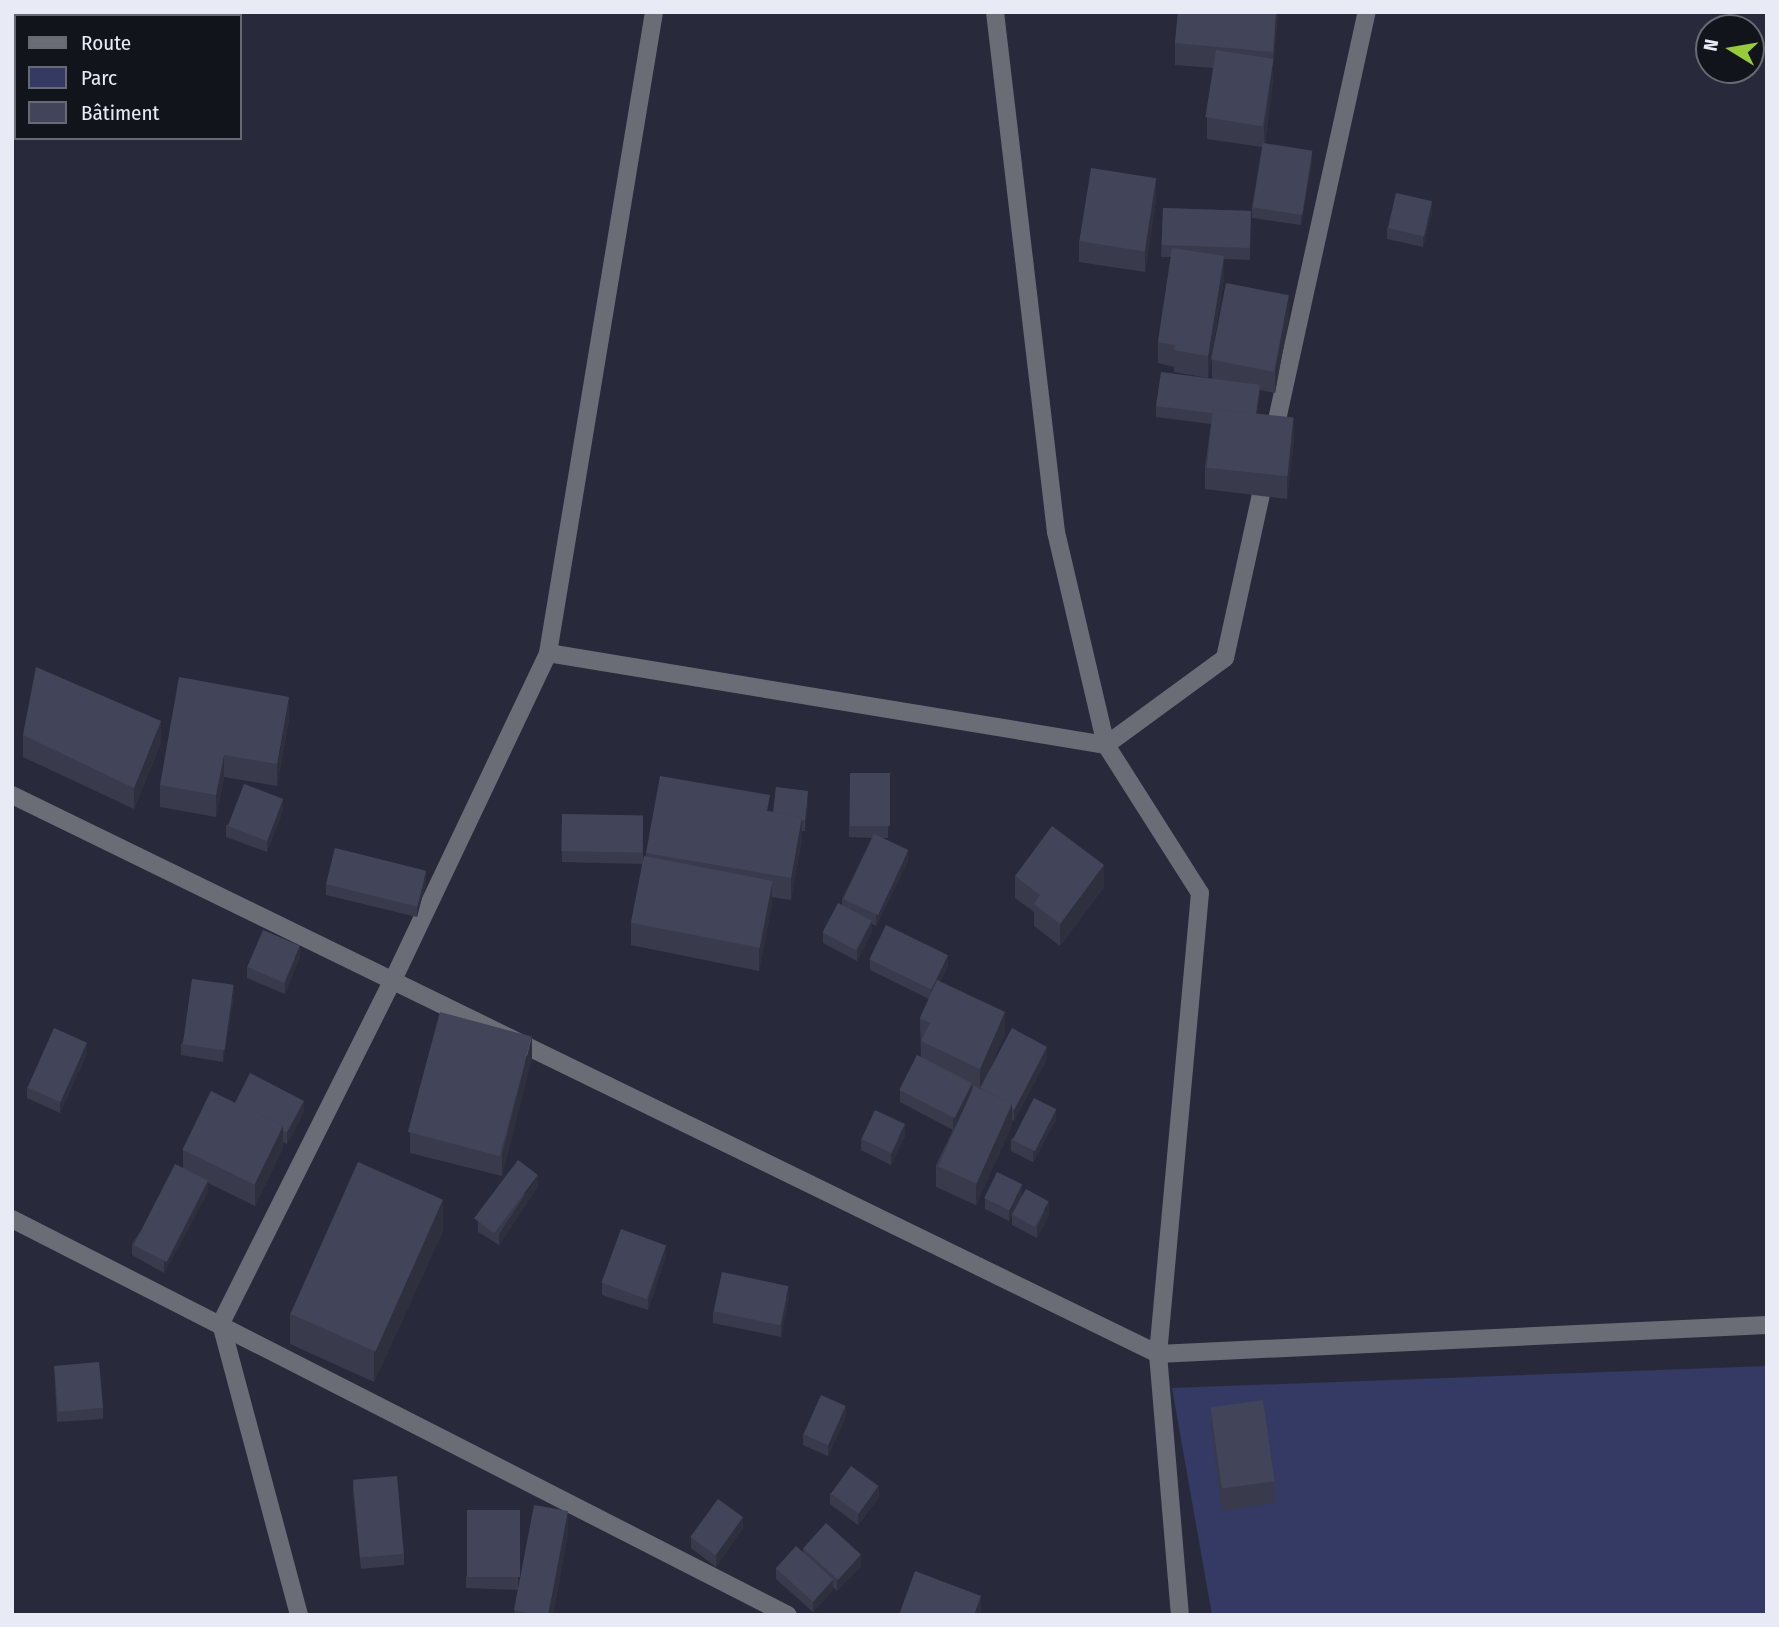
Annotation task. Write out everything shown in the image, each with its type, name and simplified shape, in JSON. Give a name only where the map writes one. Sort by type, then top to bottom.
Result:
[{"type":"street","points":[[299,1615],[221,1323],[393,980],[548,653],[654,12]]},
{"type":"street","points":[[995,12],[1056,532],[1106,745],[1200,893],[1158,1353],[1180,1615]]},
{"type":"street","points":[[548,653],[1106,745],[1225,657],[1367,12]]},
{"type":"street","points":[[12,795],[1158,1353],[1767,1325]]},
{"type":"street","points":[[12,1219],[221,1323],[788,1615]]},
{"type":"green space","points":[[1767,1366],[1767,1615],[1212,1615],[1172,1388]]},
{"type":"building","points":[[1178,12],[1276,12],[1273,52],[1175,43]]},
{"type":"building","points":[[1216,50],[1273,59],[1263,126],[1205,117]]},
{"type":"building","points":[[1263,143],[1312,151],[1302,215],[1253,207]]},
{"type":"building","points":[[1091,168],[1156,178],[1145,251],[1079,241]]},
{"type":"building","points":[[1396,193],[1432,201],[1424,236],[1388,228]]},
{"type":"building","points":[[1163,208],[1251,211],[1250,248],[1162,245]]},
{"type":"building","points":[[1172,248],[1224,256],[1208,356],[1174,350],[1175,345],[1158,342]]},
{"type":"building","points":[[1226,283],[1289,295],[1274,372],[1211,360]]},
{"type":"building","points":[[1161,372],[1260,385],[1256,414],[1213,409],[1212,413],[1156,406]]},
{"type":"building","points":[[1213,409],[1294,417],[1287,476],[1207,468]]},
{"type":"building","points":[[36,667],[161,721],[134,788],[23,735]]},
{"type":"building","points":[[179,677],[289,697],[277,764],[224,755],[216,795],[160,785]]},
{"type":"building","points":[[850,773],[890,773],[890,826],[850,826]]},
{"type":"building","points":[[660,776],[770,795],[767,811],[802,817],[791,878],[646,853]]},
{"type":"building","points":[[244,784],[283,799],[267,841],[228,826]]},
{"type":"building","points":[[776,787],[808,791],[805,820],[802,820],[802,817],[773,812]]},
{"type":"building","points":[[562,814],[643,815],[642,852],[561,851]]},
{"type":"building","points":[[1052,826],[1104,865],[1060,924],[1034,904],[1040,895],[1015,876]]},
{"type":"building","points":[[874,834],[908,850],[878,915],[844,899]]},
{"type":"building","points":[[335,848],[426,871],[417,907],[326,884]]},
{"type":"building","points":[[644,856],[773,881],[760,948],[631,923]]},
{"type":"building","points":[[838,903],[872,921],[856,950],[823,932]]},
{"type":"building","points":[[886,925],[948,955],[931,989],[869,959]]},
{"type":"building","points":[[263,930],[300,946],[284,982],[247,967]]},
{"type":"building","points":[[192,979],[234,985],[224,1050],[183,1044]]},
{"type":"building","points":[[937,980],[1005,1012],[980,1069],[921,1041],[930,1023],[920,1018]]},
{"type":"building","points":[[440,1012],[532,1037],[500,1156],[408,1132]]},
{"type":"building","points":[[54,1028],[87,1043],[60,1102],[28,1087]]},
{"type":"building","points":[[1012,1028],[1047,1047],[1014,1110],[1012,1103],[980,1088]]},
{"type":"building","points":[[917,1055],[972,1083],[955,1118],[899,1090]]},
{"type":"building","points":[[250,1073],[304,1101],[287,1132],[283,1131],[283,1126],[235,1103]]},
{"type":"building","points":[[974,1086],[1012,1103],[977,1183],[938,1166]]},
{"type":"building","points":[[211,1091],[283,1126],[254,1184],[183,1149]]},
{"type":"building","points":[[1034,1098],[1056,1109],[1035,1151],[1013,1140]]},
{"type":"building","points":[[875,1110],[905,1124],[891,1153],[861,1139]]},
{"type":"building","points":[[518,1160],[538,1175],[494,1233],[474,1218]]},
{"type":"building","points":[[358,1162],[443,1200],[375,1351],[290,1314]]},
{"type":"building","points":[[175,1164],[208,1181],[167,1262],[134,1245]]},
{"type":"building","points":[[997,1172],[1022,1184],[1009,1210],[984,1198]]},
{"type":"building","points":[[1026,1189],[1049,1202],[1035,1227],[1012,1214]]},
{"type":"building","points":[[621,1229],[666,1245],[647,1299],[602,1283]]},
{"type":"building","points":[[722,1272],[789,1286],[780,1325],[714,1311]]},
{"type":"building","points":[[99,1362],[103,1408],[58,1412],[54,1366]]},
{"type":"building","points":[[821,1395],[846,1406],[828,1445],[804,1434]]},
{"type":"building","points":[[1263,1400],[1274,1481],[1222,1489],[1211,1407]]},
{"type":"building","points":[[851,1466],[879,1486],[859,1513],[831,1494]]},
{"type":"building","points":[[397,1476],[404,1554],[360,1558],[353,1480]]},
{"type":"building","points":[[718,1499],[743,1517],[715,1555],[690,1537]]},
{"type":"building","points":[[534,1505],[568,1511],[548,1615],[514,1610]]},
{"type":"building","points":[[467,1510],[520,1510],[520,1577],[467,1577]]},
{"type":"building","points":[[826,1523],[861,1554],[838,1580],[803,1548]]},
{"type":"building","points":[[796,1546],[833,1579],[813,1602],[776,1568]]},
{"type":"building","points":[[915,1571],[981,1596],[974,1615],[899,1615]]}]
